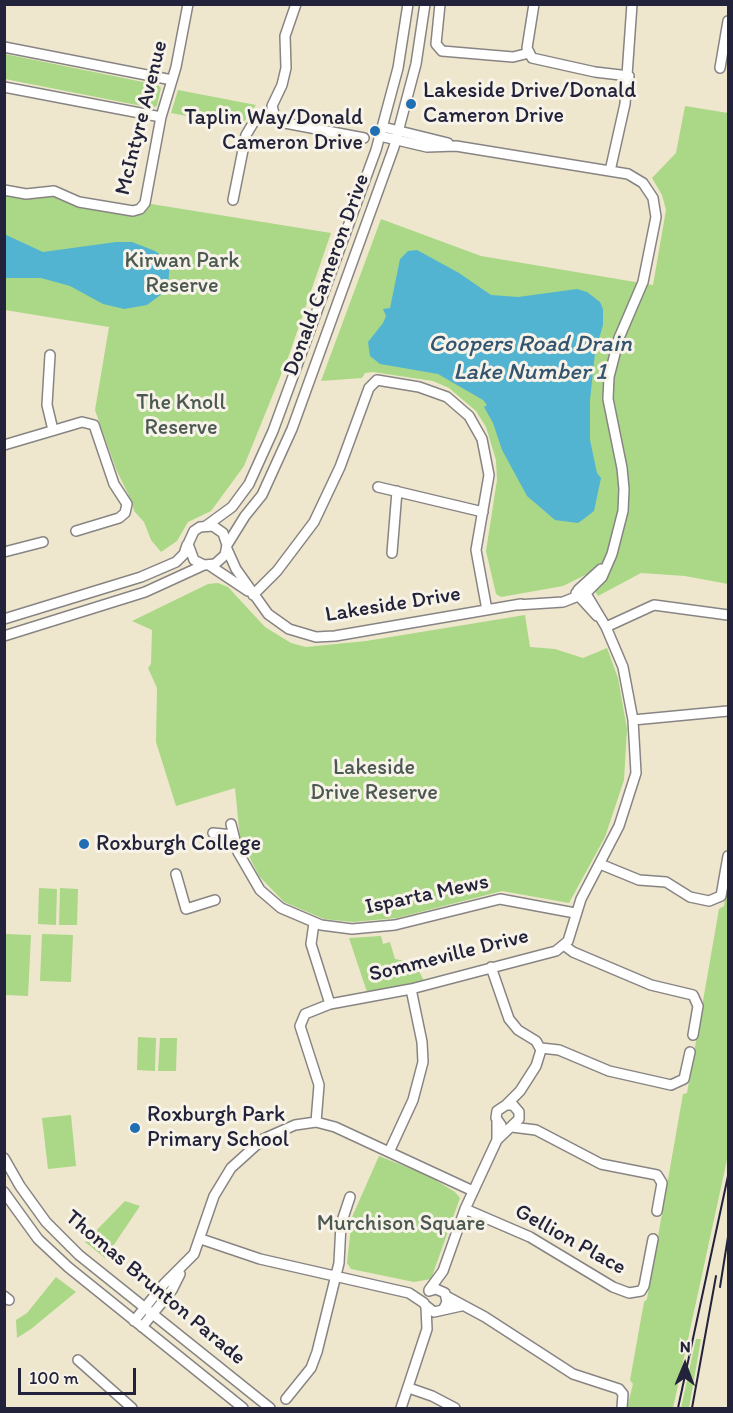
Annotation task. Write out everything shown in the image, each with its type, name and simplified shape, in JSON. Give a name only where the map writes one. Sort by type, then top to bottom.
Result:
[{"type":"street","name":"McIntyre Avenue","points":[[4,190],[26,194],[54,191],[79,202],[133,211],[140,209],[145,203],[161,117],[172,80],[188,4]]},
{"type":"street","points":[[296,4],[285,36],[286,69],[273,112],[274,117],[285,123],[364,138]]},
{"type":"street","name":"Donald Cameron Drive","points":[[206,526],[232,507],[249,484],[262,458],[380,136],[398,68],[408,4]]},
{"type":"street","name":"Donald Cameron Drive","points":[[227,547],[238,526],[262,495],[276,468],[316,364],[397,136],[416,63],[425,4]]},
{"type":"street","points":[[440,4],[436,44],[442,51],[513,57],[528,53]]},
{"type":"street","points":[[528,53],[534,4]]},
{"type":"street","points":[[610,171],[619,138],[629,76],[632,4]]},
{"type":"street","points":[[720,68],[729,21]]},
{"type":"street","points":[[4,47],[172,80]]},
{"type":"street","points":[[528,53],[536,60],[629,76]]},
{"type":"street","points":[[4,87],[161,117]]},
{"type":"street","points":[[233,200],[246,135],[255,120],[273,112]]},
{"type":"street","points":[[383,126],[397,136]]},
{"type":"street","points":[[380,136],[432,138],[456,146],[628,174],[643,183],[653,198],[656,216],[643,282],[619,338],[609,377],[608,399],[622,468],[623,511],[612,554],[581,592]]},
{"type":"street","points":[[50,355],[47,405],[53,430]]},
{"type":"street","points":[[253,595],[277,571],[314,522],[340,466],[369,388],[377,380],[434,391],[460,406],[469,416],[482,439],[488,464],[488,484],[476,550],[487,610]]},
{"type":"street","points":[[4,445],[89,422],[96,430],[114,484],[127,504],[125,513],[119,518],[76,531]]},
{"type":"street","points":[[378,487],[483,512]]},
{"type":"street","points":[[392,552],[397,491]]},
{"type":"street","points":[[4,619],[167,566],[184,554],[194,531],[206,526],[218,529],[227,547],[221,560],[145,592],[4,636]]},
{"type":"street","points":[[4,552],[43,542]]},
{"type":"street","points":[[188,544],[194,560],[207,565]]},
{"type":"street","name":"Lakeside Drive","points":[[227,547],[236,569],[253,595],[279,623],[296,632],[316,637],[335,636],[581,592]]},
{"type":"street","name":"Lakeside Drive","points":[[207,565],[253,595]]},
{"type":"street","name":"Sommeville Drive","points":[[316,1122],[318,1077],[300,1022],[305,1014],[330,1005],[411,989],[565,946],[575,913],[625,807],[632,782],[634,760],[633,720],[623,667],[606,627],[581,592]]},
{"type":"street","points":[[606,627],[654,605],[729,615]]},
{"type":"street","points":[[633,720],[729,711]]},
{"type":"street","name":"Isparta Mews","points":[[231,824],[244,866],[260,890],[281,908],[314,923],[341,929],[380,928],[504,899],[575,913]]},
{"type":"street","points":[[213,833],[233,835]]},
{"type":"street","points":[[600,864],[639,880],[666,882],[690,897],[714,901],[721,896],[729,856]]},
{"type":"street","points":[[176,874],[186,909],[215,900]]},
{"type":"street","points":[[314,923],[311,944],[330,1005]]},
{"type":"street","points":[[565,946],[573,952],[651,985],[693,995],[698,1006],[693,1035]]},
{"type":"street","points":[[491,967],[508,1018],[541,1048],[559,1050],[617,1074],[671,1085],[681,1083],[684,1079],[690,1052]]},
{"type":"street","points":[[389,1152],[414,1100],[423,1062],[422,1042],[411,989]]},
{"type":"street","points":[[497,1140],[497,1111],[520,1090],[539,1060],[541,1048]]},
{"type":"street","points":[[427,1329],[425,1305],[428,1291],[443,1272],[465,1209],[497,1140],[519,1119],[520,1090]]},
{"type":"street","points":[[506,1104],[519,1111],[523,1120],[536,1130],[601,1164],[657,1175],[662,1183],[657,1211]]},
{"type":"street","points":[[498,1121],[511,1127],[536,1130]]},
{"type":"street","points":[[138,1324],[164,1284],[194,1254],[214,1196],[224,1178],[240,1158],[271,1135],[295,1125],[316,1122],[341,1129],[473,1191]]},
{"type":"street","name":"Thomas Brunton Parade","points":[[4,1158],[20,1186],[46,1222],[79,1255],[270,1408]]},
{"type":"street","name":"Thomas Brunton Parade","points":[[4,1192],[38,1239],[68,1268],[243,1408]]},
{"type":"street","points":[[286,1399],[311,1368],[336,1277],[341,1224],[350,1197]]},
{"type":"street","name":"Gellion Place","points":[[465,1209],[530,1237],[613,1287],[629,1293],[640,1291],[644,1286],[653,1239]]},
{"type":"street","points":[[201,1239],[260,1259],[409,1293],[436,1288],[461,1306],[485,1317],[573,1374],[619,1389],[623,1394],[622,1408]]},
{"type":"street","points":[[400,1408],[409,1388],[427,1329],[442,1309],[446,1295],[443,1272]]},
{"type":"street","points":[[409,1293],[431,1311],[461,1306]]},
{"type":"street","points":[[78,1360],[132,1408]]},
{"type":"street","points":[[409,1388],[432,1396],[455,1408]]},
{"type":"green space","points":[[5,54],[158,85],[161,88],[157,106],[152,108],[5,79]]},
{"type":"green space","points":[[178,90],[256,105],[241,126],[171,113]]},
{"type":"green space","points":[[685,106],[728,113],[728,584],[685,576],[641,573],[598,596],[585,575],[563,586],[501,597],[496,594],[486,551],[497,480],[496,460],[486,427],[476,411],[449,388],[433,381],[373,372],[365,373],[362,378],[321,381],[381,219],[481,256],[653,285],[666,210],[662,195],[652,178],[676,153]]},
{"type":"green space","points":[[4,190],[62,193],[133,211],[145,203],[331,233],[289,355],[244,466],[211,511],[188,522],[177,541],[161,552],[151,540],[144,522],[134,511],[95,410],[109,327],[5,310]]},
{"type":"green space","name":"Lakeside Drive Reserve","points":[[218,583],[228,587],[265,627],[291,643],[306,647],[366,641],[525,615],[530,647],[555,649],[583,658],[607,648],[618,678],[627,729],[624,780],[605,837],[569,903],[502,891],[397,918],[353,922],[324,919],[284,902],[259,876],[240,838],[235,788],[176,806],[156,742],[157,688],[148,668],[151,664],[152,630],[132,621],[208,584]]},
{"type":"green space","points":[[728,881],[728,1155],[673,1408],[627,1408],[633,1384],[630,1380],[644,1302],[647,1299],[683,1094],[687,1093],[719,909],[724,906]]},
{"type":"green space","points":[[39,888],[57,889],[56,925],[38,924]]},
{"type":"green space","points":[[60,888],[78,889],[77,925],[59,925]]},
{"type":"green space","points":[[5,934],[31,935],[28,996],[5,995]]},
{"type":"green space","points":[[42,934],[73,935],[71,982],[40,981]]},
{"type":"green space","points":[[381,936],[383,944],[390,942],[395,959],[415,963],[424,981],[367,992],[349,938]]},
{"type":"green space","points":[[138,1037],[156,1038],[155,1071],[137,1070]]},
{"type":"green space","points":[[160,1038],[177,1038],[176,1071],[158,1071]]},
{"type":"green space","points":[[71,1115],[76,1166],[48,1169],[42,1118]]},
{"type":"green space","name":"Murchison Square","points":[[379,1156],[429,1176],[455,1192],[460,1198],[431,1279],[414,1282],[351,1269],[347,1263],[352,1217]]},
{"type":"green space","points":[[125,1201],[140,1206],[105,1258],[85,1242]]},
{"type":"green space","points":[[56,1277],[76,1292],[17,1338],[16,1320],[27,1313]]},
{"type":"green space","points":[[696,1339],[701,1339],[689,1408],[681,1408]]},
{"type":"water","points":[[4,234],[43,252],[132,242],[155,251],[165,258],[170,264],[168,284],[163,293],[147,305],[124,309],[103,304],[70,286],[41,278],[5,278]]},
{"type":"water","name":"Coopers Road Drain Lake Number 1","points":[[417,250],[459,273],[491,295],[518,297],[577,289],[587,292],[600,302],[603,309],[603,325],[595,353],[590,400],[590,440],[597,473],[601,478],[594,511],[578,523],[555,520],[527,496],[502,450],[493,423],[484,407],[487,405],[483,400],[438,374],[380,364],[370,356],[368,342],[383,323],[386,316],[383,309],[390,308],[400,259],[408,251]]},
{"type":"railway","points":[[678,1408],[728,1176]]},
{"type":"railway","points":[[720,1287],[728,1237]]},
{"type":"railway","points":[[692,1408],[716,1276]]},
{"type":"place","name":"Lakeside Drive/Donald Cameron Drive","points":[[411,104]]},
{"type":"place","name":"Taplin Way/Donald Cameron Drive","points":[[375,131]]},
{"type":"place","name":"Roxburgh College","points":[[84,844]]},
{"type":"place","name":"Roxburgh Park Primary School","points":[[135,1128]]},
{"type":"park label","name":"Kirwan Park Reserve","points":[[182,274]]},
{"type":"park label","name":"The Knoll Reserve","points":[[181,416]]}]
